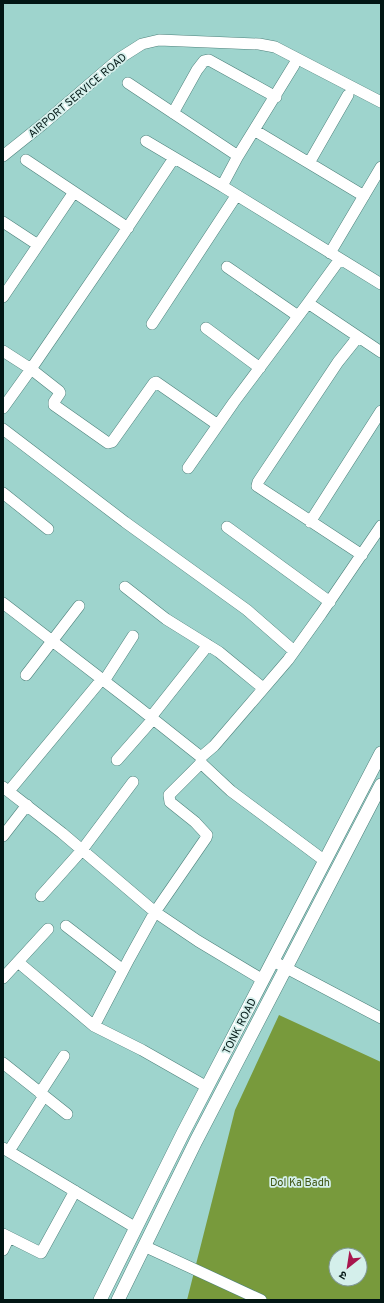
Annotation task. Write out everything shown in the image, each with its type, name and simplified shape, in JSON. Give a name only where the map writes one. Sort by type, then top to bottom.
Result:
[{"type":"main road","name":"TONK ROAD","points":[[100,1300],[207,1087],[381,753]]},
{"type":"main road","name":"TONK ROAD","points":[[118,1300],[196,1141],[381,785]]},
{"type":"street","name":"AIRPORT SERVICE ROAD","points":[[3,156],[120,58],[142,44],[159,40],[259,44],[275,47],[381,102]]},
{"type":"street","points":[[173,113],[197,70],[204,62],[210,60],[276,97]]},
{"type":"street","points":[[222,186],[238,156],[276,97],[294,65]]},
{"type":"street","points":[[128,83],[238,156]]},
{"type":"street","points":[[309,163],[348,95]]},
{"type":"street","points":[[254,130],[364,196]]},
{"type":"street","points":[[146,141],[381,284]]},
{"type":"street","points":[[3,408],[128,228],[174,158]]},
{"type":"street","points":[[26,160],[128,228]]},
{"type":"street","points":[[188,468],[308,303],[335,256],[364,196],[381,167]]},
{"type":"street","points":[[5,292],[74,192]]},
{"type":"street","points":[[152,324],[236,196]]},
{"type":"street","points":[[3,222],[38,245]]},
{"type":"street","points":[[227,267],[298,316]]},
{"type":"street","points":[[308,303],[381,352]]},
{"type":"street","points":[[206,328],[260,368]]},
{"type":"street","points":[[358,337],[338,362],[258,482],[257,486],[260,490],[362,555]]},
{"type":"street","points":[[3,351],[31,369],[59,391],[60,393],[54,402],[54,405],[110,444],[156,382],[218,425]]},
{"type":"street","points":[[310,522],[381,411]]},
{"type":"street","points":[[3,429],[125,522],[247,610],[294,651]]},
{"type":"street","points":[[3,494],[48,529]]},
{"type":"street","points":[[94,1026],[155,912],[207,835],[170,802],[169,795],[214,746],[294,651],[330,602],[381,526]]},
{"type":"street","points":[[227,527],[330,602]]},
{"type":"street","points":[[125,587],[166,619],[219,652],[263,688]]},
{"type":"street","points":[[26,676],[79,606]]},
{"type":"street","points":[[4,607],[52,641],[152,718],[201,760],[231,791],[325,861]]},
{"type":"street","points":[[133,636],[103,680],[6,789],[82,850],[155,912],[198,941],[263,980]]},
{"type":"street","points":[[117,760],[152,718],[208,645]]},
{"type":"street","points":[[40,896],[82,850],[133,782]]},
{"type":"street","points":[[3,836],[27,805]]},
{"type":"street","points":[[66,926],[123,970]]},
{"type":"street","points":[[3,978],[48,929]]},
{"type":"street","points":[[18,962],[94,1026],[142,1050],[207,1087]]},
{"type":"street","points":[[273,962],[381,1018]]},
{"type":"street","points":[[64,1056],[42,1095],[6,1150],[136,1228]]},
{"type":"street","points":[[3,1063],[67,1114]]},
{"type":"street","points":[[3,1250],[6,1236],[41,1253],[75,1192]]},
{"type":"street","points":[[144,1246],[261,1300]]},
{"type":"green space","name":"Dol Ka Badh","points":[[279,1015],[381,1062],[381,1300],[187,1300],[235,1110]]}]
